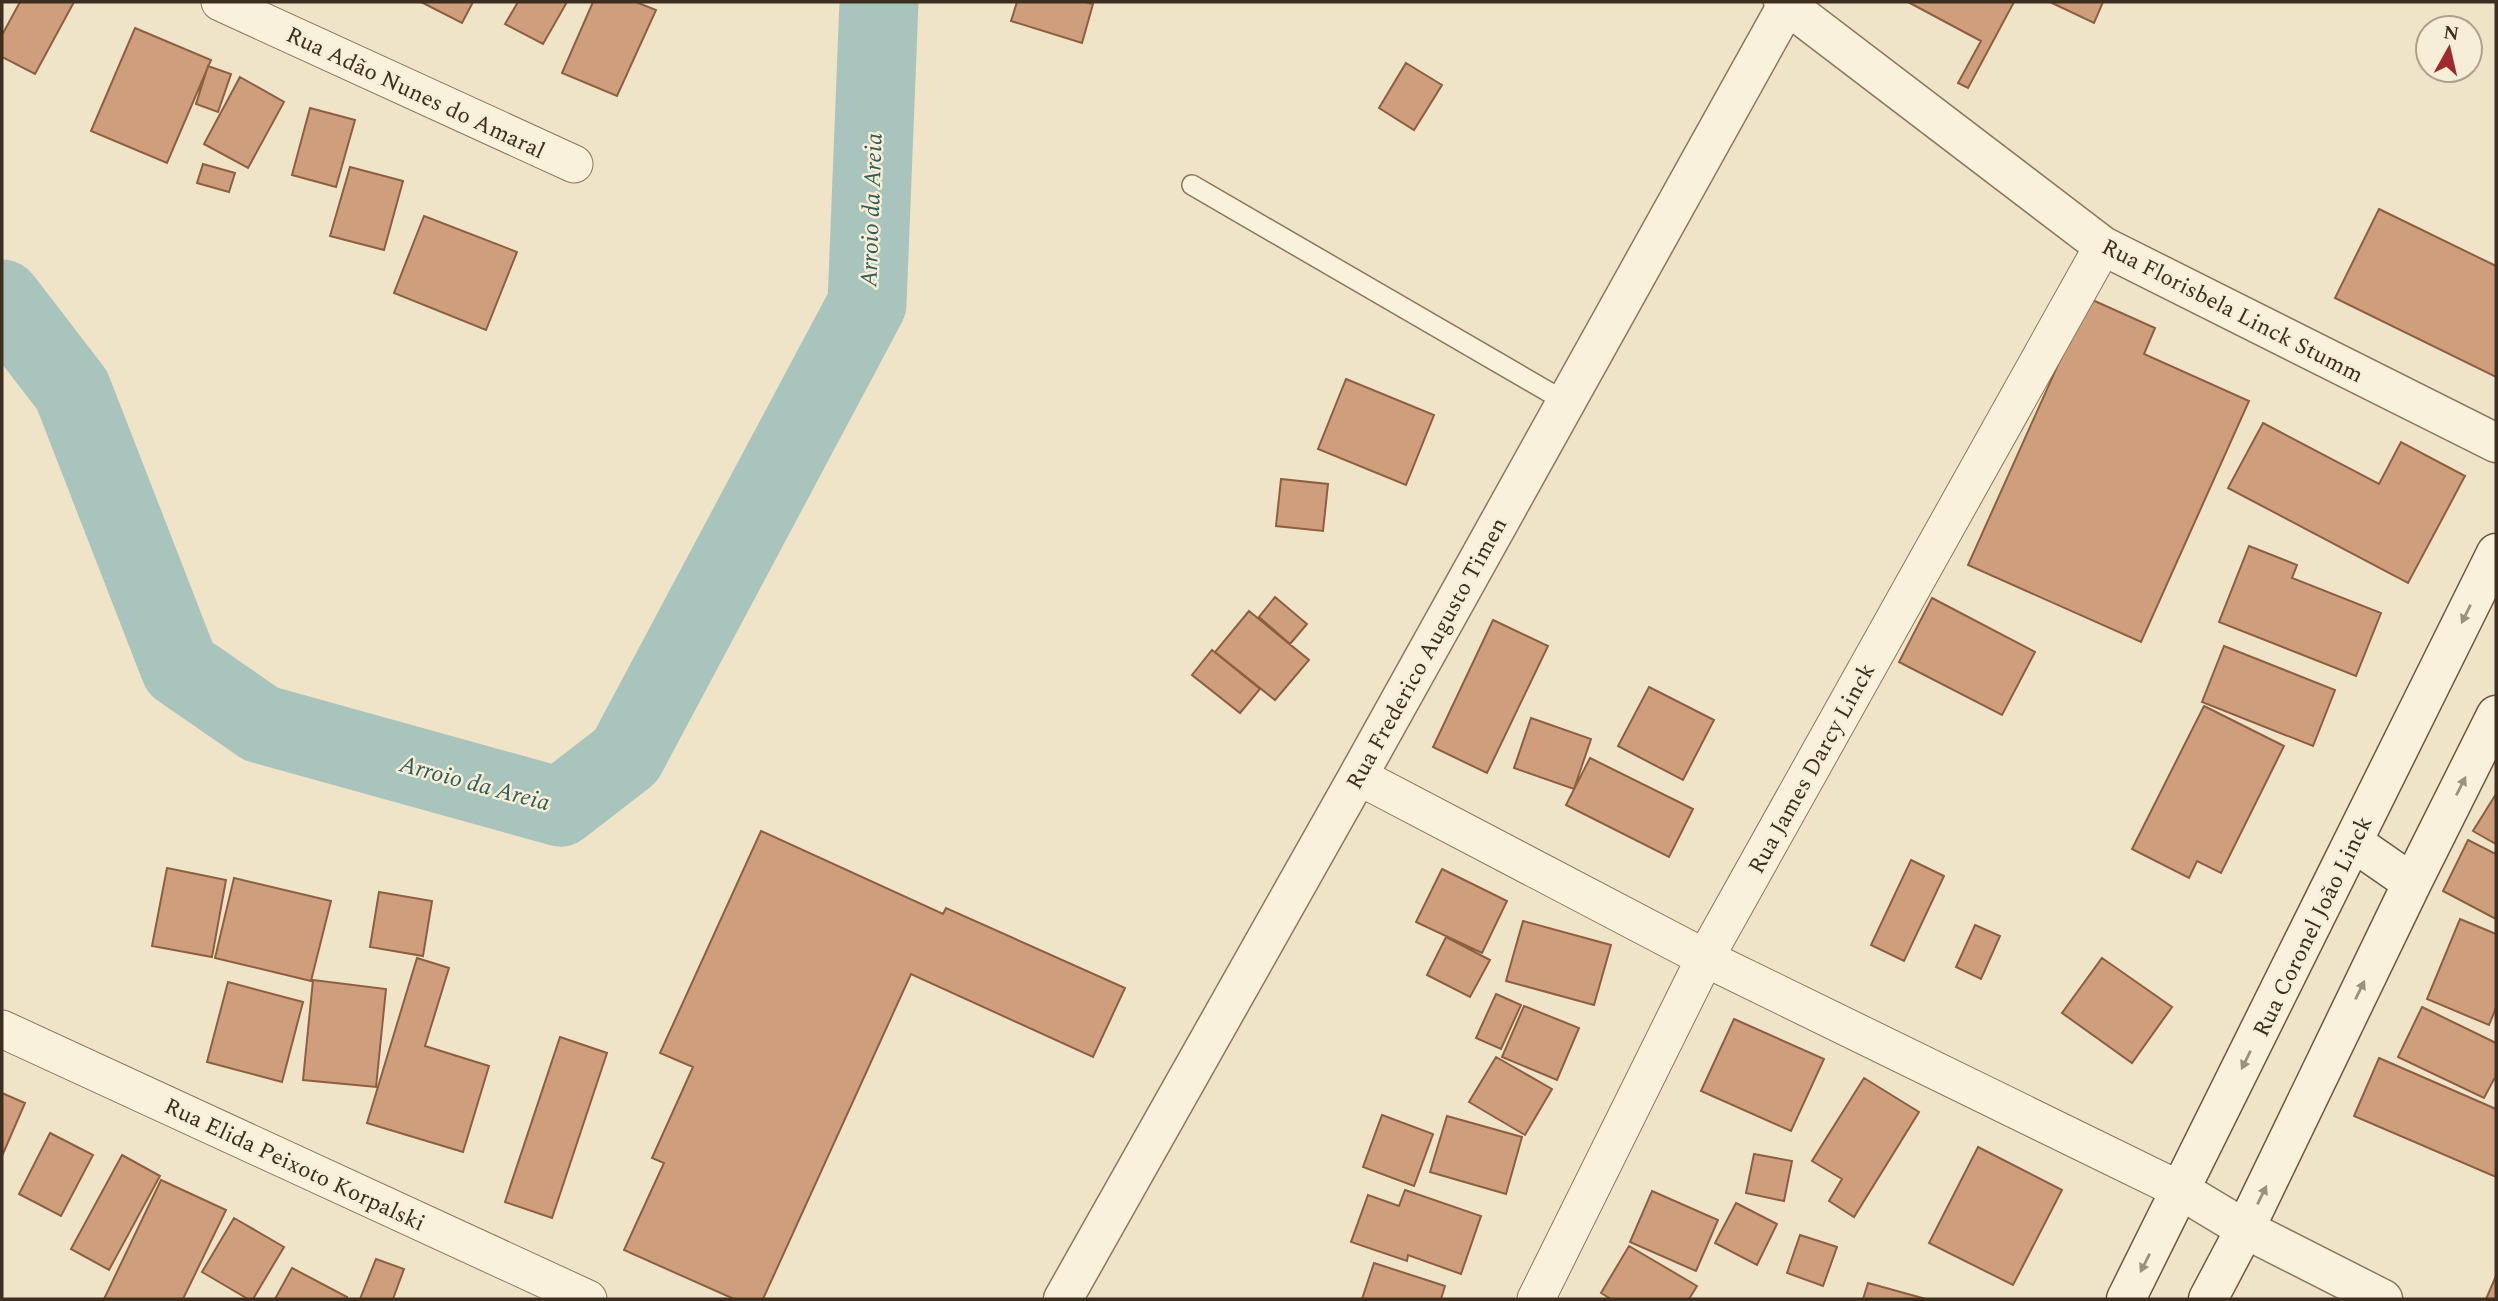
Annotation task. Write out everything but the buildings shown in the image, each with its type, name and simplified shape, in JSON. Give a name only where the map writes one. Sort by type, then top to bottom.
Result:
[{"type":"street","name":"Rua Adão Nunes do Amaral","points":[[220,2],[574,164]]},
{"type":"street","name":"Rua Florisbela Linck Stumm","points":[[1785,4],[2103,246],[2496,443]]},
{"type":"street","name":"Rua Frederico Augusto Timen","points":[[1063,1299],[1358,776],[1785,4]]},
{"type":"street","name":"Rua James Darcy Linck","points":[[1536,1299],[1705,958],[2103,246]]},
{"type":"street","name":"Rua Coronel João Linck","points":[[2126,1299],[2182,1191],[2496,553]]},
{"type":"street","points":[[2208,1299],[2496,715]]},
{"type":"street","points":[[1358,776],[1705,958],[2182,1191],[2245,1228],[2383,1299]]},
{"type":"street","points":[[2353,842],[2412,883]]},
{"type":"street","name":"Rua Elida Peixoto Korpalski","points":[[2,1029],[588,1299]]},
{"type":"lane","points":[[1192,185],[1566,402]]},
{"type":"waterway","name":"Arroio da Areia","points":[[2,299],[72,390],[180,668],[261,724],[560,807],[626,756],[867,304],[879,2]]}]
